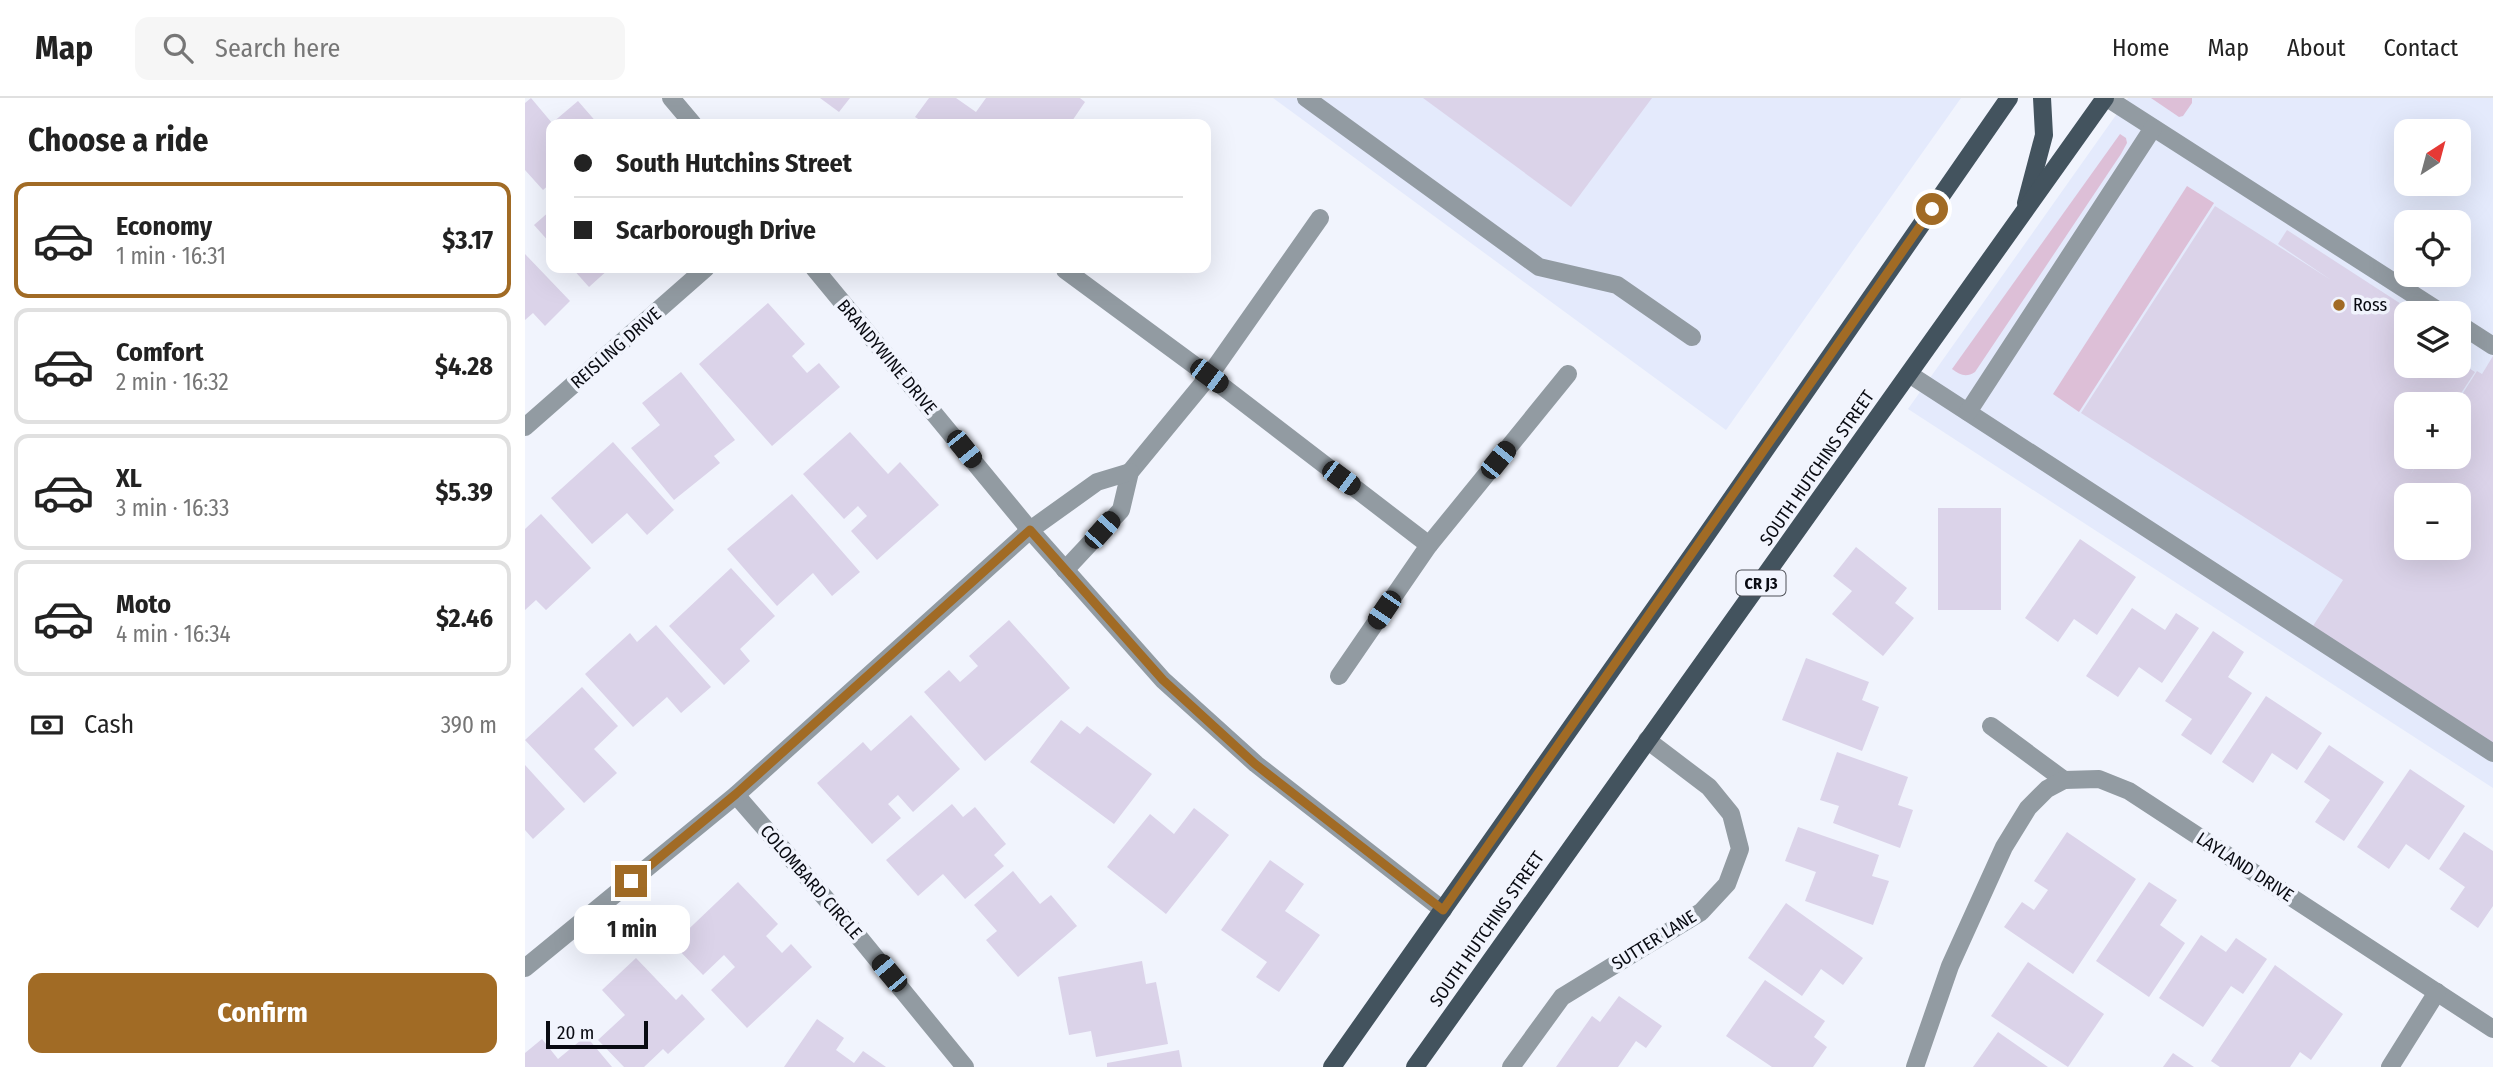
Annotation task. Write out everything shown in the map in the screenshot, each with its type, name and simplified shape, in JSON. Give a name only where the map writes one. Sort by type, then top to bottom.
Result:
[{"type":"main road","points":[[1332,1067],[2009,98]]},
{"type":"main road","points":[[2023,214],[2044,135],[2042,98]]},
{"type":"main road","name":"SOUTH HUTCHINS STREET","points":[[1415,1067],[2106,98]]},
{"type":"street","points":[[671,98],[689,119]]},
{"type":"street","points":[[1306,98],[1539,267],[1617,285],[1692,337]]},
{"type":"street","points":[[2106,98],[2423,301]]},
{"type":"street","points":[[1968,412],[2153,128]]},
{"type":"street","points":[[1065,570],[1121,510],[1130,472],[1209,376],[1320,218]]},
{"type":"street","name":"REISLING DRIVE","points":[[525,427],[700,273]]},
{"type":"street","name":"BRANDYWINE DRIVE","points":[[818,273],[1030,530],[1163,680],[1255,764],[1443,910]]},
{"type":"street","points":[[1069,273],[1209,376],[1429,545]]},
{"type":"street","points":[[2471,332],[2493,346]]},
{"type":"street","points":[[1339,676],[1429,545],[1568,374]]},
{"type":"street","points":[[1909,374],[2493,753]]},
{"type":"street","points":[[525,968],[736,794],[1030,530],[1097,482],[1130,472]]},
{"type":"street","points":[[1915,1067],[1950,967],[2004,847],[2028,808],[2047,789],[2064,780],[1991,726]]},
{"type":"street","name":"SUTTER LANE","points":[[1511,1067],[1562,997],[1701,912],[1727,884],[1740,849],[1731,814],[1709,787],[1647,740]]},
{"type":"street","name":"LAYLAND DRIVE","points":[[2064,780],[2099,779],[2129,791],[2493,1029]]},
{"type":"street","name":"COLOMBARD CIRCLE","points":[[736,794],[858,936],[965,1067]]},
{"type":"street","points":[[2390,1067],[2437,992]]},
{"type":"shaded area","points":[[1273,98],[1961,98],[1726,430]]},
{"type":"shaded area","points":[[2128,98],[2493,98],[2493,788],[1908,409]]},
{"type":"shaded area","points":[[2151,98],[2192,98],[2192,103],[2183,116],[2179,117]]},
{"type":"shaded area","points":[[2120,134],[2126,138],[2127,143],[2121,154],[1975,372],[1966,375],[1952,369]]},
{"type":"shaded area","points":[[2187,186],[2214,203],[2079,412],[2053,394]]},
{"type":"building","points":[[531,98],[549,119],[546,119],[546,187],[543,190],[525,170],[525,103]]},
{"type":"building","points":[[820,98],[850,98],[839,112]]},
{"type":"building","points":[[929,98],[956,98],[976,112],[986,98],[1080,98],[1085,102],[1073,119],[915,117]]},
{"type":"building","points":[[1423,98],[1652,98],[1571,207]]},
{"type":"building","points":[[578,101],[594,119],[557,119]]},
{"type":"building","points":[[2215,206],[2331,280],[2278,244],[2287,230],[2396,301],[2394,301],[2394,378],[2471,378],[2471,370],[2475,372],[2462,392],[2394,392],[2394,469],[2414,469],[2410,475],[2414,469],[2471,469],[2471,392],[2464,392],[2477,371],[2482,374],[2493,356],[2493,747],[2311,629],[2343,580],[2081,413]]},
{"type":"building","points":[[546,214],[546,238],[534,225]]},
{"type":"building","points":[[525,254],[570,301],[545,326],[533,313],[525,320]]},
{"type":"building","points":[[576,273],[604,273],[589,287]]},
{"type":"building","points":[[768,303],[805,344],[792,356],[807,373],[819,363],[840,387],[772,446],[699,364]]},
{"type":"building","points":[[681,372],[735,440],[714,456],[720,463],[674,500],[631,448],[660,425],[642,403]]},
{"type":"building","points":[[850,432],[888,474],[900,462],[939,505],[877,560],[851,531],[867,516],[858,506],[844,519],[803,474]]},
{"type":"building","points":[[613,442],[674,510],[647,535],[627,513],[592,544],[551,498]]},
{"type":"building","points":[[792,494],[860,572],[832,596],[813,573],[777,606],[727,549]]},
{"type":"building","points":[[1938,508],[2001,508],[2001,610],[1938,610]]},
{"type":"building","points":[[541,514],[591,568],[546,610],[536,600],[525,610],[525,529]]},
{"type":"building","points":[[2080,539],[2136,577],[2097,635],[2074,619],[2058,642],[2025,618]]},
{"type":"building","points":[[1856,547],[1907,588],[1895,603],[1914,618],[1883,656],[1832,614],[1852,591],[1833,576]]},
{"type":"building","points":[[731,568],[775,616],[740,649],[750,661],[724,685],[669,626]]},
{"type":"building","points":[[2132,608],[2165,630],[2176,613],[2199,628],[2162,683],[2139,667],[2118,697],[2086,676]]},
{"type":"building","points":[[1009,620],[1070,688],[985,761],[924,692],[949,670],[960,682],[978,666],[969,656]]},
{"type":"building","points":[[656,625],[711,687],[681,713],[667,697],[633,727],[585,674],[630,633],[637,642]]},
{"type":"building","points":[[2213,631],[2244,652],[2228,677],[2252,693],[2211,755],[2181,735],[2192,719],[2165,701]]},
{"type":"building","points":[[1806,658],[1869,682],[1862,700],[1879,707],[1862,751],[1782,720]]},
{"type":"building","points":[[582,687],[618,726],[594,749],[617,773],[584,803],[525,740]]},
{"type":"building","points":[[2266,696],[2322,733],[2297,770],[2272,753],[2253,783],[2222,762]]},
{"type":"building","points":[[911,715],[960,769],[913,812],[898,795],[888,804],[901,818],[872,844],[817,783],[863,742],[871,751]]},
{"type":"building","points":[[1061,720],[1080,734],[1087,726],[1152,774],[1114,824],[1030,762]]},
{"type":"building","points":[[2329,745],[2384,782],[2344,841],[2315,822],[2330,800],[2304,782]]},
{"type":"building","points":[[1837,752],[1908,777],[1898,805],[1913,810],[1900,848],[1833,823],[1839,806],[1820,800]]},
{"type":"building","points":[[525,765],[565,809],[533,839],[525,830]]},
{"type":"building","points":[[2410,769],[2465,806],[2429,860],[2406,844],[2389,869],[2357,847]]},
{"type":"building","points":[[952,804],[963,817],[975,807],[1006,844],[994,855],[1004,866],[965,899],[943,874],[918,896],[886,860]]},
{"type":"building","points":[[1194,808],[1229,835],[1166,914],[1107,867],[1150,814],[1174,834]]},
{"type":"building","points":[[1798,827],[1879,855],[1872,876],[1889,881],[1873,925],[1805,901],[1816,872],[1785,861]]},
{"type":"building","points":[[2067,832],[2136,879],[2073,974],[2004,927],[2022,902],[2034,910],[2048,890],[2034,881]]},
{"type":"building","points":[[2464,832],[2493,851],[2493,906],[2478,928],[2450,909],[2465,887],[2439,869]]},
{"type":"building","points":[[1270,860],[1304,884],[1285,911],[1320,935],[1279,992],[1256,977],[1267,962],[1221,930]]},
{"type":"building","points":[[1013,871],[1040,904],[1051,895],[1077,926],[1018,977],[986,940],[997,931],[974,905]]},
{"type":"building","points":[[738,882],[778,924],[766,936],[782,953],[791,944],[812,967],[747,1028],[711,990],[735,967],[724,955],[703,975],[673,944]]},
{"type":"building","points":[[2149,882],[2177,900],[2160,925],[2185,943],[2149,997],[2096,961]]},
{"type":"building","points":[[1786,903],[1863,958],[1843,985],[1821,969],[1802,996],[1748,958]]},
{"type":"building","points":[[2201,935],[2226,952],[2236,938],[2267,959],[2243,994],[2231,986],[2203,1027],[2159,998]]},
{"type":"building","points":[[636,958],[676,1000],[682,994],[705,1019],[668,1054],[663,1049],[644,1067],[624,1067],[598,1040],[625,1015],[602,990]]},
{"type":"building","points":[[1142,961],[1146,984],[1156,982],[1168,1044],[1096,1057],[1091,1031],[1069,1035],[1058,977]]},
{"type":"building","points":[[2028,962],[2104,1014],[2068,1067],[1991,1016]]},
{"type":"building","points":[[2275,965],[2343,1014],[2311,1060],[2300,1052],[2290,1067],[2220,1067],[2211,1061]]},
{"type":"building","points":[[1765,980],[1825,1021],[1814,1037],[1827,1047],[1813,1067],[1772,1067],[1726,1036]]},
{"type":"building","points":[[1619,996],[1662,1026],[1646,1048],[1636,1041],[1618,1067],[1556,1067],[1592,1016],[1600,1022]]},
{"type":"building","points":[[817,1019],[844,1038],[836,1050],[854,1063],[863,1051],[886,1067],[784,1067]]},
{"type":"building","points":[[1998,1032],[2048,1067],[1973,1067]]},
{"type":"building","points":[[586,1036],[612,1067],[525,1067],[525,1053],[542,1039],[558,1059]]},
{"type":"building","points":[[1179,1050],[1182,1067],[1107,1067],[1107,1063]]},
{"type":"building","points":[[2173,1053],[2194,1067],[2163,1067]]},
{"type":"place","name":"Ross","points":[[2339,305]]},
{"type":"route","points":[[631,881],[736,794],[1030,530],[1163,680],[1255,764],[1443,910],[1932,209]]}]
